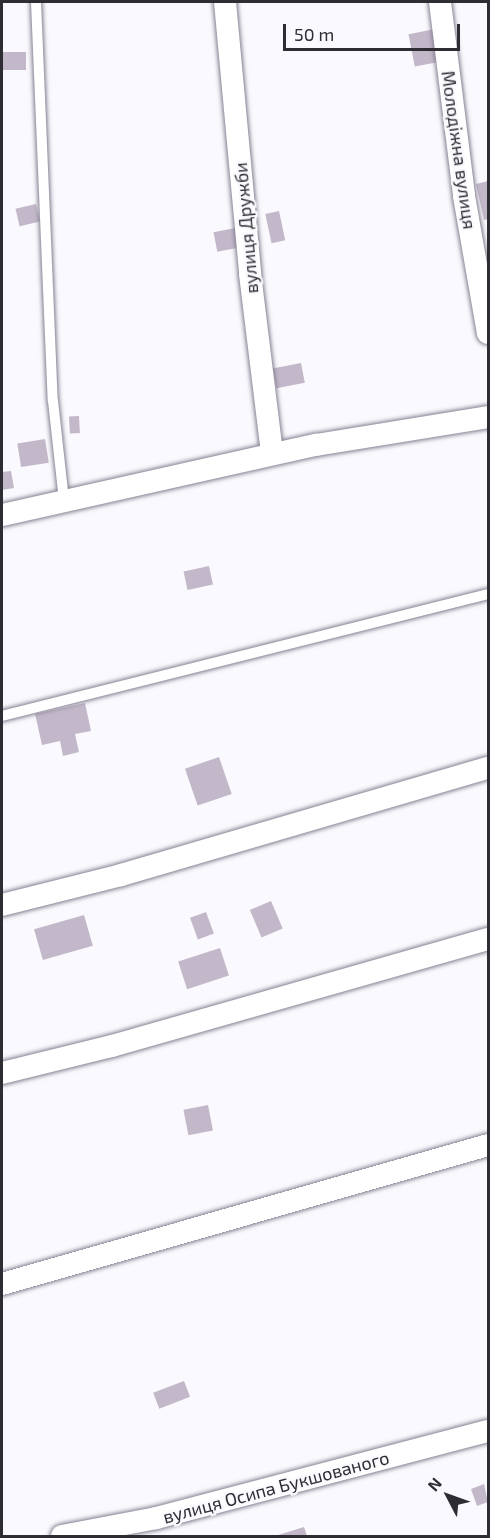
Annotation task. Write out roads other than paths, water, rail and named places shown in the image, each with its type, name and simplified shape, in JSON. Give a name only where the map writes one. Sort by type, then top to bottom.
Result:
[{"type":"street","name":"вулиця Дружби","points":[[225,2],[250,274],[272,454]]},
{"type":"street","name":"Молодіжна вулиця","points":[[440,2],[464,196],[489,333]]},
{"type":"street","points":[[2,515],[272,454],[489,417]]},
{"type":"street","points":[[2,904],[121,875],[489,768]]},
{"type":"street","points":[[2,1073],[112,1046],[489,939]]},
{"type":"street","points":[[2,1284],[489,1144]]},
{"type":"street","name":"вулиця Осипа Букшованого","points":[[62,1536],[168,1515],[489,1431]]},
{"type":"lane","points":[[36,2],[53,401],[64,501]]},
{"type":"lane","points":[[2,716],[489,594]]}]
